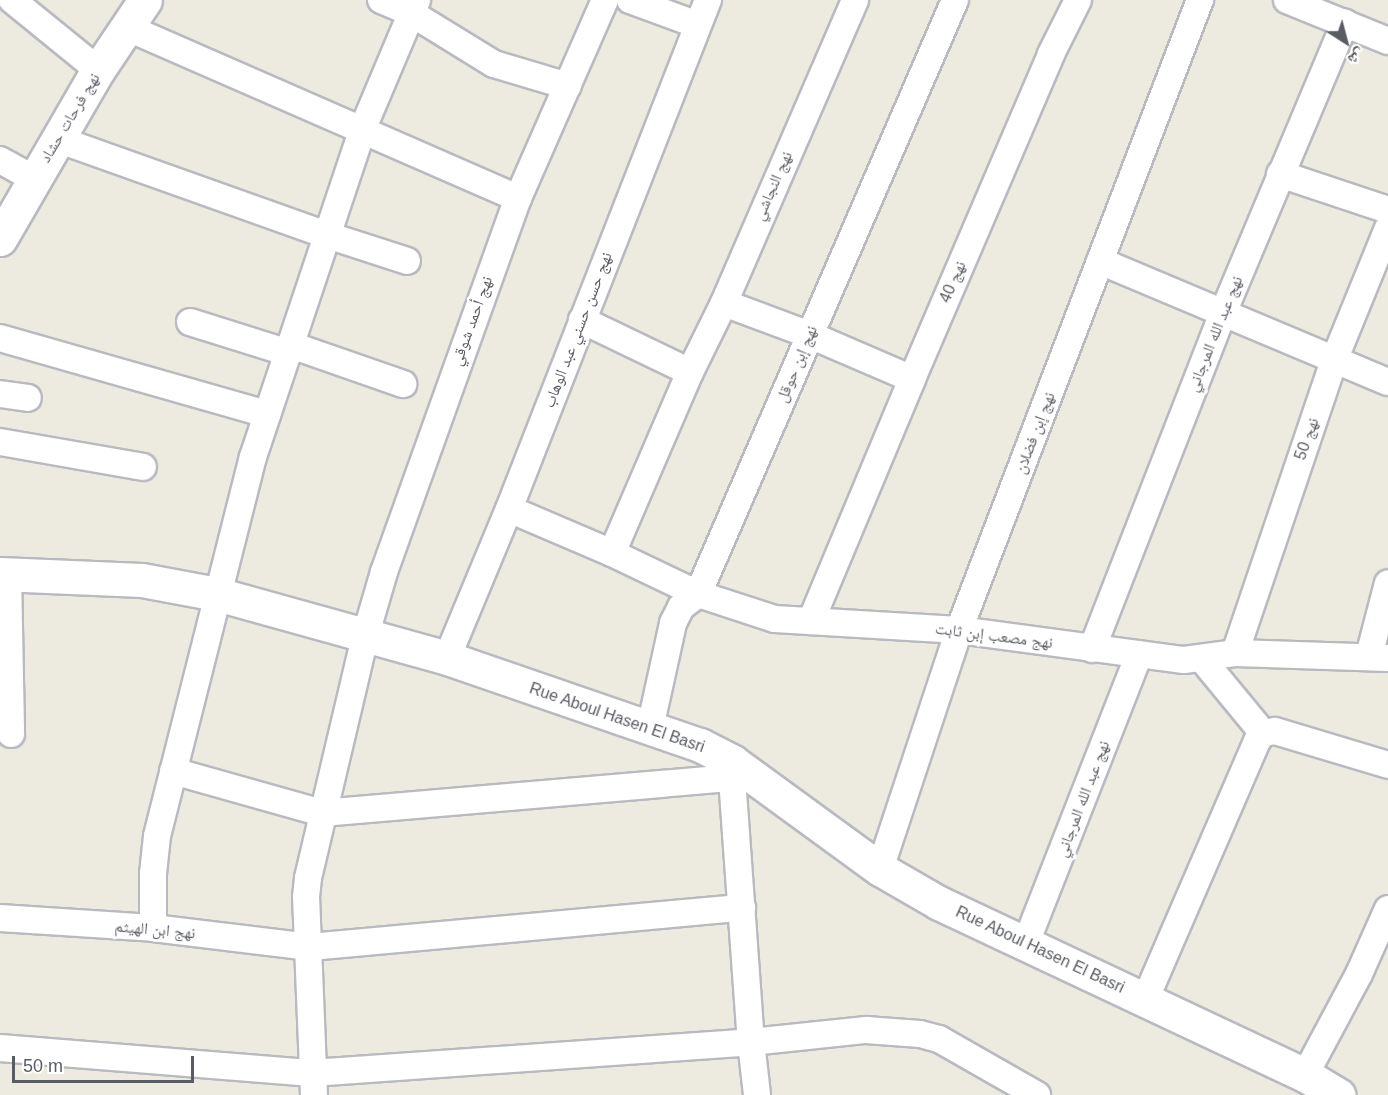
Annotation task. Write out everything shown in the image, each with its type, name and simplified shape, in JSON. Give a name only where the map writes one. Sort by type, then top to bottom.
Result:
[{"type":"street","points":[[12,0],[98,70]]},
{"type":"street","name":"نهج فرحات حشاد","points":[[0,239],[98,70],[145,0]]},
{"type":"street","points":[[381,0],[414,7],[494,64],[568,86]]},
{"type":"street","name":"نهج أحمد شوقي","points":[[313,1084],[310,947],[306,897],[322,813],[363,644],[384,572],[518,198],[605,0]]},
{"type":"street","points":[[630,0],[698,25]]},
{"type":"street","name":"نهج حسن حسني عبد الوهاب","points":[[447,658],[509,509],[708,0]]},
{"type":"street","name":"نهج النجاشي","points":[[612,553],[690,372],[724,303],[855,0]]},
{"type":"street","name":"نهج إبن حوقل","points":[[650,728],[673,623],[681,607],[698,594],[955,0]]},
{"type":"street","name":"نهج 40","points":[[811,621],[1051,54],[1078,0]]},
{"type":"street","name":"نهج إبن فضلان","points":[[880,869],[959,630],[1200,0]]},
{"type":"street","points":[[1287,0],[1388,40]]},
{"type":"street","points":[[153,928],[153,874],[157,836],[253,457],[363,128],[414,7]]},
{"type":"street","name":"نهج عبد الله المرجاني","points":[[1092,649],[1223,313],[1345,23]]},
{"type":"street","points":[[126,27],[363,128],[518,198]]},
{"type":"street","points":[[57,139],[407,261]]},
{"type":"street","points":[[0,160],[34,179]]},
{"type":"street","points":[[1280,174],[1388,210]]},
{"type":"street","name":"نهج 50","points":[[1235,653],[1335,358],[1388,228]]},
{"type":"street","points":[[1100,261],[1388,382]]},
{"type":"street","points":[[724,303],[810,335],[912,379]]},
{"type":"street","points":[[582,320],[690,372]]},
{"type":"street","points":[[190,322],[290,349],[403,384]]},
{"type":"street","points":[[0,338],[267,414]]},
{"type":"street","points":[[0,394],[28,398]]},
{"type":"street","points":[[0,442],[143,467]]},
{"type":"street","name":"نهج مصعب إبن ثابت","points":[[509,509],[612,553],[698,594],[775,619],[959,630],[1176,660],[1202,659],[1235,653],[1378,657]]},
{"type":"street","points":[[4,574],[11,734]]},
{"type":"street","name":"Rue Aboul Hasen El Basri","points":[[4,574],[142,580],[218,594],[363,644],[447,658],[700,745],[733,770],[880,869],[939,903],[1305,1075],[1338,1095]]},
{"type":"street","points":[[1378,657],[1388,583]]},
{"type":"street","name":"نهج عبد الله المرجاني","points":[[1026,943],[1139,654]]},
{"type":"street","points":[[1202,659],[1263,733]]},
{"type":"street","points":[[1145,1000],[1257,741],[1263,733],[1275,731],[1388,765]]},
{"type":"street","points":[[173,771],[322,813],[733,770],[751,1042],[758,1095]]},
{"type":"street","name":"نهج ابن الهيثم","points":[[0,918],[153,928],[310,947],[742,908]]},
{"type":"street","points":[[1305,1075],[1359,974],[1388,909]]},
{"type":"street","points":[[0,1048],[313,1084],[866,1030],[920,1034],[957,1048],[1037,1095]]}]
